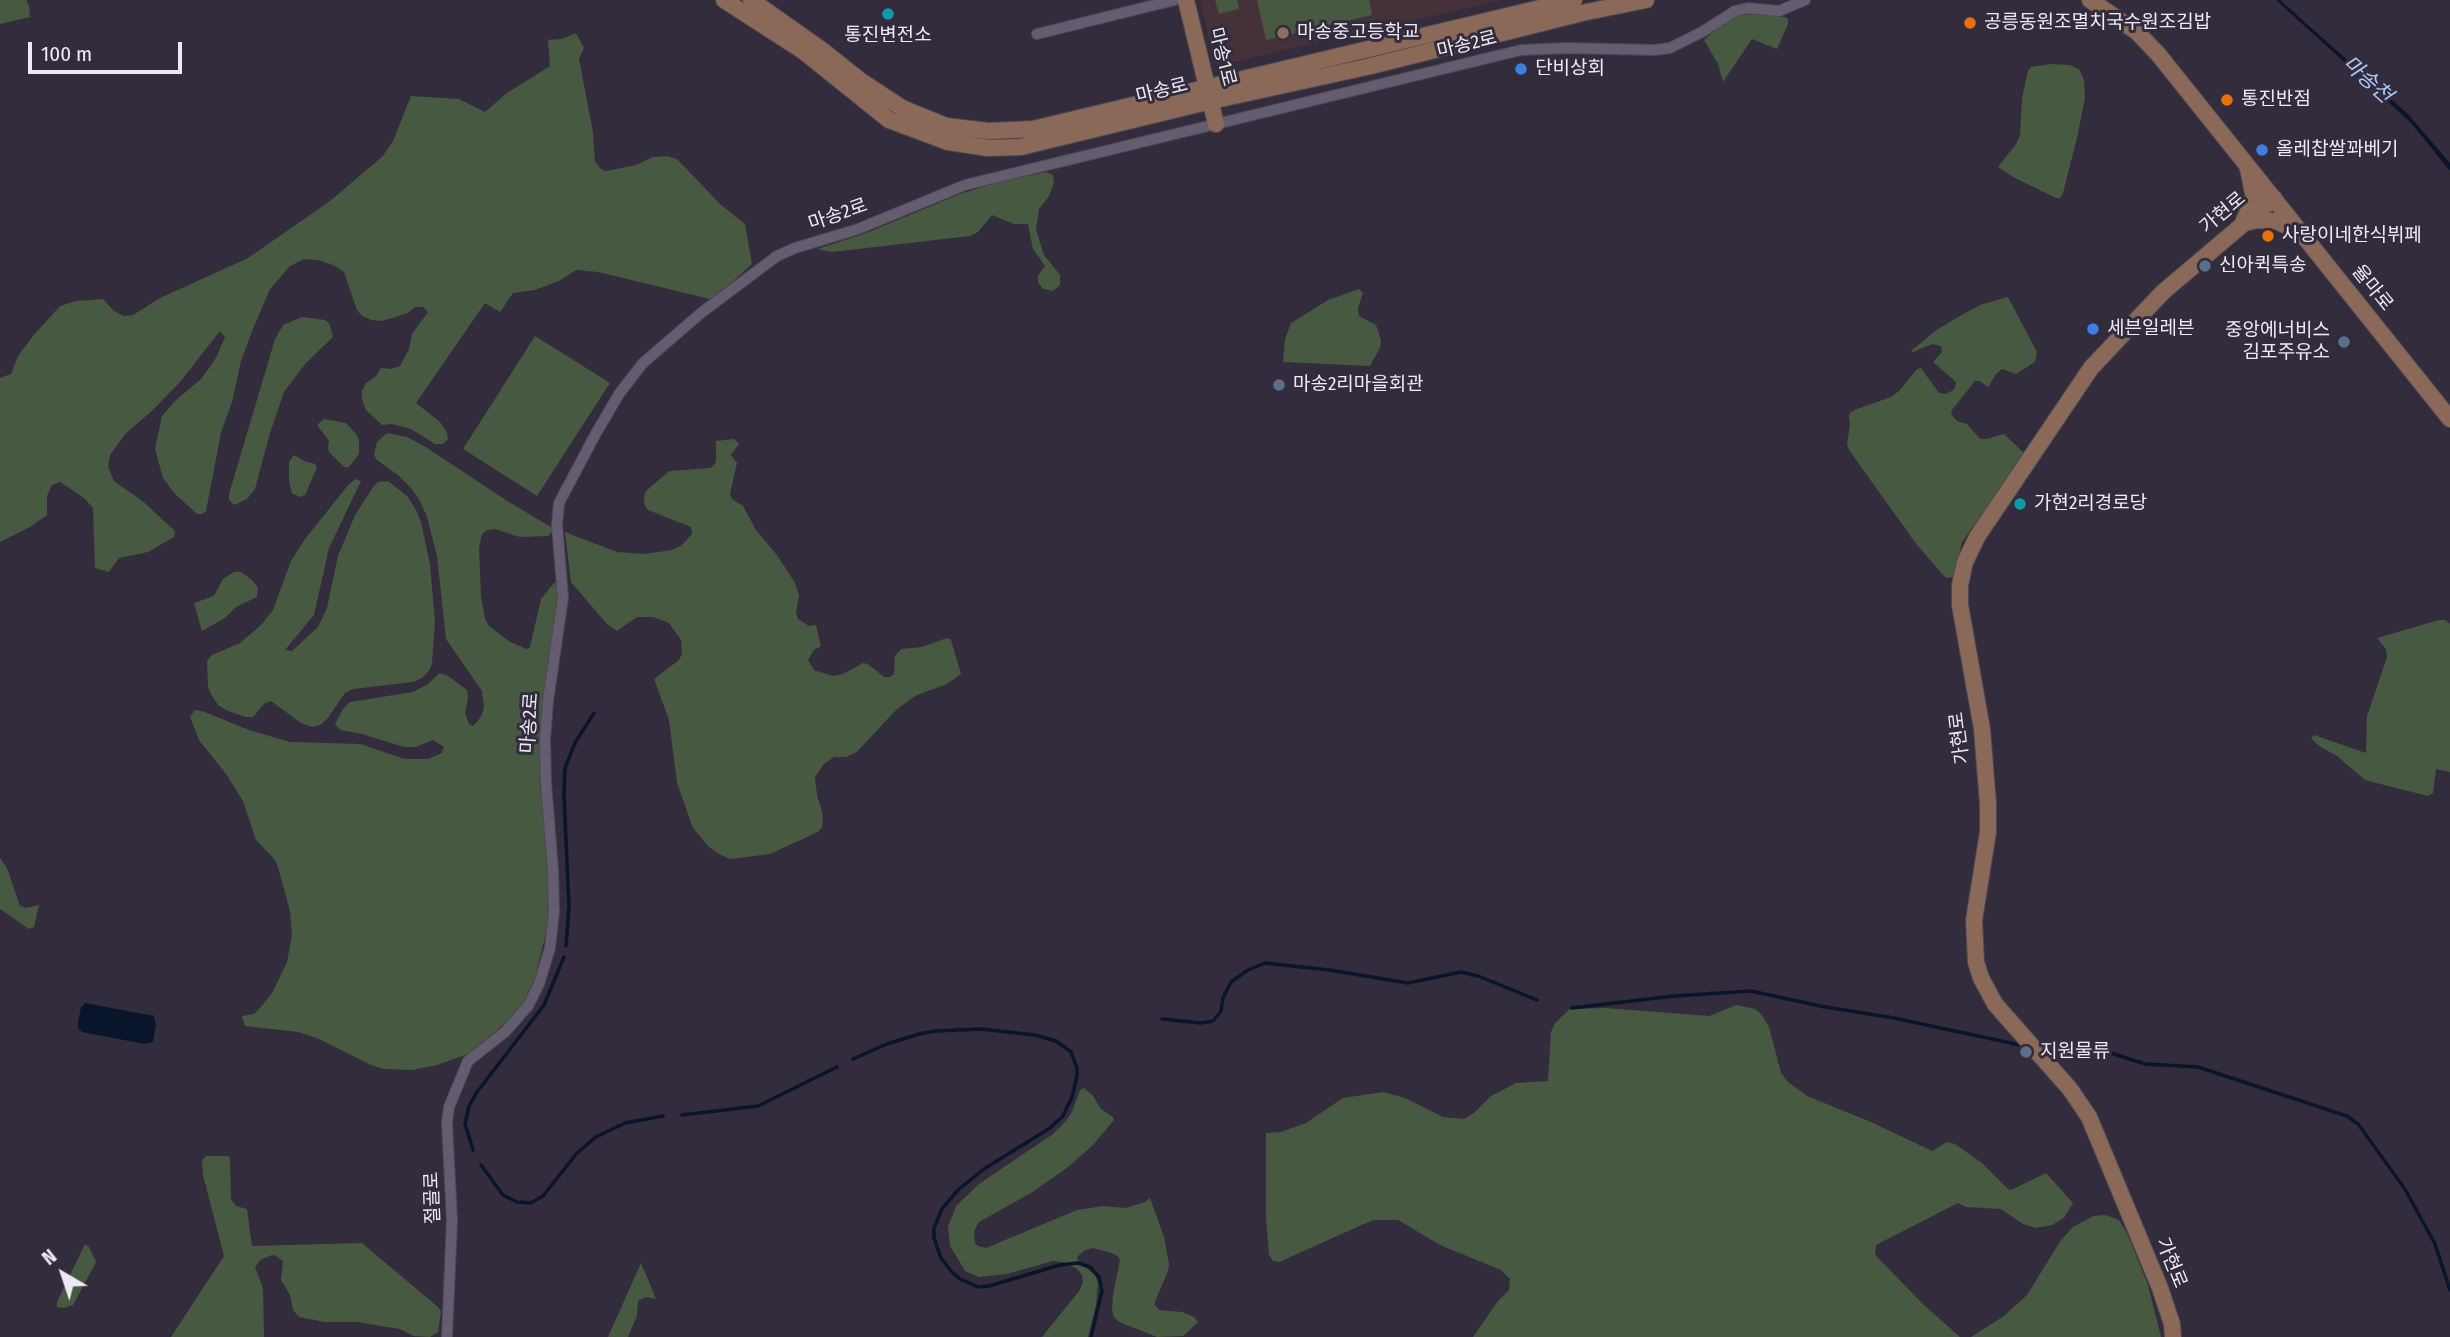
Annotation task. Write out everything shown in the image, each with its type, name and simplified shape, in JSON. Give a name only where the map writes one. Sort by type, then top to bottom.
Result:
[{"type":"street","name":"마송로","points":[[724,0],[803,51],[889,120],[948,142],[988,148],[1021,147],[1210,94],[1574,0]]},
{"type":"street","name":"마송로","points":[[751,0],[902,108],[946,126],[988,131],[1033,128],[1371,66],[1635,1]]},
{"type":"street","points":[[1037,34],[1175,0]]},
{"type":"street","name":"마송1로","points":[[1186,0],[1216,124]]},
{"type":"street","name":"마송2로","points":[[468,1062],[505,1032],[528,1006],[539,984],[550,948],[554,912],[552,844],[545,783],[545,740],[548,701],[564,598],[557,513],[559,503],[573,473],[632,376],[665,341],[759,268],[795,248],[858,229],[965,185],[1521,50],[1670,48],[1702,33],[1735,11],[1748,8],[1779,10],[1805,0]]},
{"type":"street","name":"율마로","points":[[2090,0],[2148,43],[2450,419]]},
{"type":"street","points":[[2241,224],[2254,198],[2244,160]]},
{"type":"street","name":"가현로","points":[[2173,1337],[2172,1324],[2160,1288],[2089,1116],[2070,1089],[1995,1004],[1976,962],[1974,920],[1988,832],[1988,804],[1982,729],[1959,604],[1960,585],[1965,562],[1977,537],[2091,368],[2163,292],[2274,198]]},
{"type":"street","points":[[2241,224],[2258,220],[2276,221],[2303,234]]},
{"type":"street","name":"절골로","points":[[447,1337],[452,1220],[447,1123],[456,1085],[468,1062]]},
{"type":"shaded area","name":"마송중고등학교","points":[[1200,0],[1502,0],[1216,66]]},
{"type":"green space","points":[[0,0],[26,0],[30,17],[0,24]]},
{"type":"green space","points":[[1215,0],[1237,0],[1239,9],[1219,14]]},
{"type":"green space","points":[[1257,0],[1369,0],[1372,15],[1266,40]]},
{"type":"green space","points":[[1754,14],[1788,19],[1777,49],[1752,39],[1723,82],[1718,64],[1704,40],[1722,24],[1739,15]]},
{"type":"green space","points":[[576,33],[584,48],[579,59],[593,132],[595,162],[602,170],[607,171],[636,165],[653,157],[677,159],[721,205],[745,224],[752,264],[732,282],[710,299],[598,272],[576,270],[559,281],[535,290],[513,293],[500,312],[485,303],[416,403],[440,422],[447,433],[448,439],[443,444],[435,444],[411,429],[392,424],[382,425],[366,410],[362,400],[366,383],[376,376],[381,368],[400,366],[409,349],[412,334],[428,312],[423,307],[415,307],[408,313],[382,321],[362,316],[357,310],[344,272],[319,260],[304,259],[290,266],[270,289],[252,331],[221,433],[206,511],[197,514],[174,493],[163,478],[155,449],[162,416],[201,379],[216,358],[225,337],[220,331],[180,382],[125,434],[110,455],[108,467],[114,481],[145,503],[175,531],[174,537],[148,552],[119,558],[109,572],[95,568],[93,508],[84,498],[60,482],[52,485],[47,496],[47,515],[0,542],[0,378],[11,374],[18,356],[60,306],[76,301],[103,299],[114,311],[124,316],[133,315],[160,298],[248,258],[330,201],[383,156],[393,141],[411,96],[459,99],[485,112],[507,93],[550,66],[548,40],[562,39]]},
{"type":"green space","points":[[2070,65],[2079,69],[2084,80],[2085,98],[2077,138],[2060,198],[2015,178],[1998,167],[2020,135],[2022,98],[2028,71],[2031,67]]},
{"type":"green space","points":[[1046,172],[1053,175],[1054,183],[1049,196],[1039,209],[1036,229],[1044,255],[1060,275],[1060,285],[1053,291],[1043,289],[1038,282],[1038,276],[1045,266],[1033,249],[1028,224],[1014,224],[992,215],[978,232],[970,236],[832,252],[817,249],[864,234],[960,194]]},
{"type":"green space","points":[[1359,289],[1363,293],[1358,308],[1359,316],[1376,325],[1381,340],[1380,348],[1370,366],[1283,362],[1285,339],[1291,323],[1328,300]]},
{"type":"green space","points":[[2008,297],[2037,352],[2035,362],[2016,374],[2002,369],[1988,387],[1975,381],[1951,414],[1957,421],[1967,424],[1980,439],[2004,434],[2025,454],[1962,542],[1954,577],[1946,578],[1917,545],[1849,450],[1849,417],[1850,413],[1857,409],[1891,397],[1917,369],[1921,368],[1939,393],[1952,391],[1956,382],[1933,362],[1942,352],[1941,346],[1932,344],[1911,351],[1938,329],[1965,313],[1980,305]]},
{"type":"green space","points":[[302,317],[325,320],[329,323],[333,337],[306,363],[284,392],[255,489],[247,499],[234,505],[229,500],[229,494],[275,339],[283,325]]},
{"type":"green space","points":[[535,336],[610,383],[537,496],[463,449]]},
{"type":"green space","points":[[324,419],[346,423],[356,434],[359,454],[349,467],[344,467],[330,453],[329,441],[317,425]]},
{"type":"green space","points":[[387,433],[407,437],[424,446],[551,527],[553,531],[548,536],[520,537],[495,529],[482,534],[479,548],[481,597],[489,626],[510,642],[527,649],[530,647],[541,599],[557,582],[559,593],[541,737],[540,783],[548,865],[548,925],[535,978],[514,1016],[468,1054],[412,1070],[384,1069],[371,1065],[317,1038],[298,1032],[245,1026],[242,1016],[254,1014],[261,1007],[272,993],[287,962],[292,935],[290,911],[275,860],[256,840],[243,801],[199,740],[190,717],[195,710],[202,711],[249,730],[290,742],[361,744],[404,759],[428,759],[442,753],[444,747],[433,740],[416,747],[404,747],[340,730],[335,724],[350,702],[413,692],[440,673],[467,690],[465,713],[469,724],[473,726],[481,717],[484,707],[482,691],[446,639],[437,556],[427,517],[411,488],[374,455],[377,442]]},
{"type":"green space","points":[[734,439],[739,444],[731,455],[737,463],[730,494],[732,499],[743,506],[756,530],[795,583],[799,596],[796,612],[798,619],[809,626],[816,625],[821,646],[814,650],[808,660],[814,670],[833,676],[843,674],[863,663],[884,677],[890,677],[894,674],[895,656],[901,649],[922,647],[947,638],[951,640],[961,674],[947,684],[908,701],[895,711],[857,752],[846,757],[834,757],[824,764],[815,777],[823,815],[822,827],[818,832],[770,854],[730,859],[709,847],[693,828],[677,783],[669,720],[654,679],[679,660],[682,654],[681,640],[669,623],[653,617],[637,617],[617,631],[607,624],[571,582],[565,532],[617,552],[644,554],[681,546],[692,534],[691,527],[648,510],[644,504],[645,492],[669,471],[711,468],[716,462],[716,441]]},
{"type":"green space","points":[[294,455],[317,467],[305,495],[300,497],[292,493],[289,481],[289,462]]},
{"type":"green space","points":[[356,479],[361,481],[329,548],[314,615],[285,650],[292,651],[318,627],[327,608],[338,556],[355,515],[373,487],[378,482],[388,481],[407,496],[421,522],[430,564],[435,622],[432,664],[429,671],[413,682],[353,689],[345,693],[327,719],[312,727],[301,723],[271,701],[264,704],[253,717],[226,710],[218,705],[208,687],[207,661],[212,655],[240,643],[261,625],[273,610],[291,561],[305,539]]},
{"type":"green space","points":[[234,572],[241,572],[252,580],[258,588],[257,597],[236,607],[225,618],[202,631],[194,603],[214,596],[223,579]]},
{"type":"green space","points":[[2439,620],[2450,624],[2450,772],[2436,769],[2433,793],[2428,796],[2365,780],[2311,738],[2314,735],[2366,753],[2367,716],[2387,657],[2386,649],[2377,638]]},
{"type":"green space","points":[[0,858],[7,868],[20,906],[26,908],[39,905],[34,927],[29,929],[0,909]]},
{"type":"green space","points":[[1737,1005],[1755,1009],[1761,1014],[1769,1027],[1781,1073],[1788,1082],[1807,1096],[1932,1151],[1947,1142],[1955,1144],[1982,1163],[2011,1190],[2046,1173],[2073,1203],[2064,1218],[2052,1225],[2036,1228],[2023,1224],[2001,1209],[1966,1207],[1958,1203],[1876,1245],[1875,1254],[1879,1259],[1960,1337],[1473,1337],[1509,1290],[1510,1279],[1501,1270],[1440,1245],[1398,1220],[1373,1220],[1279,1262],[1273,1261],[1269,1255],[1266,1133],[1281,1132],[1306,1123],[1343,1098],[1383,1092],[1405,1098],[1443,1117],[1464,1119],[1491,1096],[1516,1083],[1548,1081],[1551,1032],[1555,1023],[1570,1009],[1605,1008],[1709,1016]]},
{"type":"green space","points":[[1084,1088],[1114,1120],[1092,1146],[1067,1168],[1031,1193],[979,1222],[974,1231],[975,1243],[986,1248],[1077,1210],[1103,1206],[1126,1208],[1150,1198],[1164,1237],[1169,1264],[1154,1304],[1159,1310],[1182,1312],[1194,1317],[1198,1322],[1183,1336],[1157,1337],[1119,1322],[1112,1310],[1120,1260],[1118,1256],[1093,1248],[1085,1250],[1077,1257],[1079,1262],[1095,1275],[1098,1283],[1088,1337],[1042,1337],[1079,1291],[1083,1282],[1077,1269],[1053,1261],[1007,1274],[979,1277],[965,1271],[950,1246],[948,1227],[956,1206],[979,1184],[1053,1134],[1066,1121],[1080,1090]]},
{"type":"green space","points":[[206,1156],[230,1158],[231,1199],[236,1206],[247,1209],[252,1246],[362,1243],[438,1307],[441,1311],[438,1332],[430,1337],[413,1336],[400,1329],[299,1317],[293,1310],[290,1295],[281,1280],[283,1261],[272,1255],[260,1260],[255,1267],[263,1288],[264,1337],[171,1337],[224,1256],[203,1175],[202,1160]]},
{"type":"green space","points":[[2105,1215],[2119,1220],[2127,1233],[2148,1285],[2161,1337],[1971,1337],[2004,1316],[2027,1295],[2061,1240],[2073,1227],[2093,1216]]},
{"type":"green space","points":[[85,1244],[96,1262],[73,1305],[57,1307],[57,1302]]},
{"type":"green space","points":[[641,1263],[656,1299],[646,1297],[638,1301],[637,1316],[628,1337],[608,1337]]},
{"type":"water","name":"마송천","points":[[2276,0],[2280,0],[2408,114],[2450,163],[2450,171],[2411,123]]},
{"type":"water","points":[[85,1003],[154,1016],[156,1025],[153,1042],[145,1044],[82,1032],[78,1023],[81,1007]]},
{"type":"waterway","points":[[566,946],[569,907],[565,768],[575,743],[594,713]]},
{"type":"waterway","points":[[473,1150],[465,1124],[469,1106],[544,1005],[564,957]]},
{"type":"waterway","points":[[1162,1019],[1201,1023],[1213,1021],[1221,1011],[1223,998],[1231,982],[1248,970],[1265,963],[1408,983],[1461,972],[1478,976],[1537,1000]]},
{"type":"waterway","points":[[1572,1008],[1674,996],[1751,991],[2020,1045]]},
{"type":"waterway","points":[[853,1059],[919,1034],[980,1029],[1035,1035],[1056,1041],[1071,1052],[1077,1076],[1072,1097],[1063,1116],[1050,1128],[984,1169],[958,1190],[942,1209],[934,1228],[934,1238],[941,1258],[952,1272],[978,1287],[1060,1265],[1078,1263],[1090,1267],[1099,1277],[1102,1291],[1091,1337]]},
{"type":"waterway","points":[[2040,1046],[2086,1045],[2145,1064],[2198,1067],[2347,1116],[2358,1124],[2405,1189],[2435,1244],[2450,1290]]},
{"type":"waterway","points":[[682,1115],[758,1106],[837,1067]]},
{"type":"waterway","points":[[481,1165],[503,1195],[517,1202],[531,1203],[543,1196],[577,1153],[596,1137],[625,1123],[663,1116]]},
{"type":"place","name":"통진변전소","points":[[888,14]]},
{"type":"place","name":"공릉동원조멸치국수원조김밥","points":[[1970,23]]},
{"type":"place","name":"마송중고등학교","points":[[1283,33]]},
{"type":"place","name":"단비상회","points":[[1521,69]]},
{"type":"place","name":"통진반점","points":[[2227,100]]},
{"type":"place","name":"올레찹쌀꽈베기","points":[[2262,150]]},
{"type":"place","name":"사랑이네한식뷔페","points":[[2268,236]]},
{"type":"place","name":"신아퀵특송","points":[[2205,266]]},
{"type":"place","name":"세븐일레븐","points":[[2093,329]]},
{"type":"place","name":"중앙에너비스 김포주유소","points":[[2344,342]]},
{"type":"place","name":"마송2리마을회관","points":[[1279,385]]},
{"type":"place","name":"가현2리경로당","points":[[2020,504]]},
{"type":"place","name":"지원물류","points":[[2026,1052]]}]
